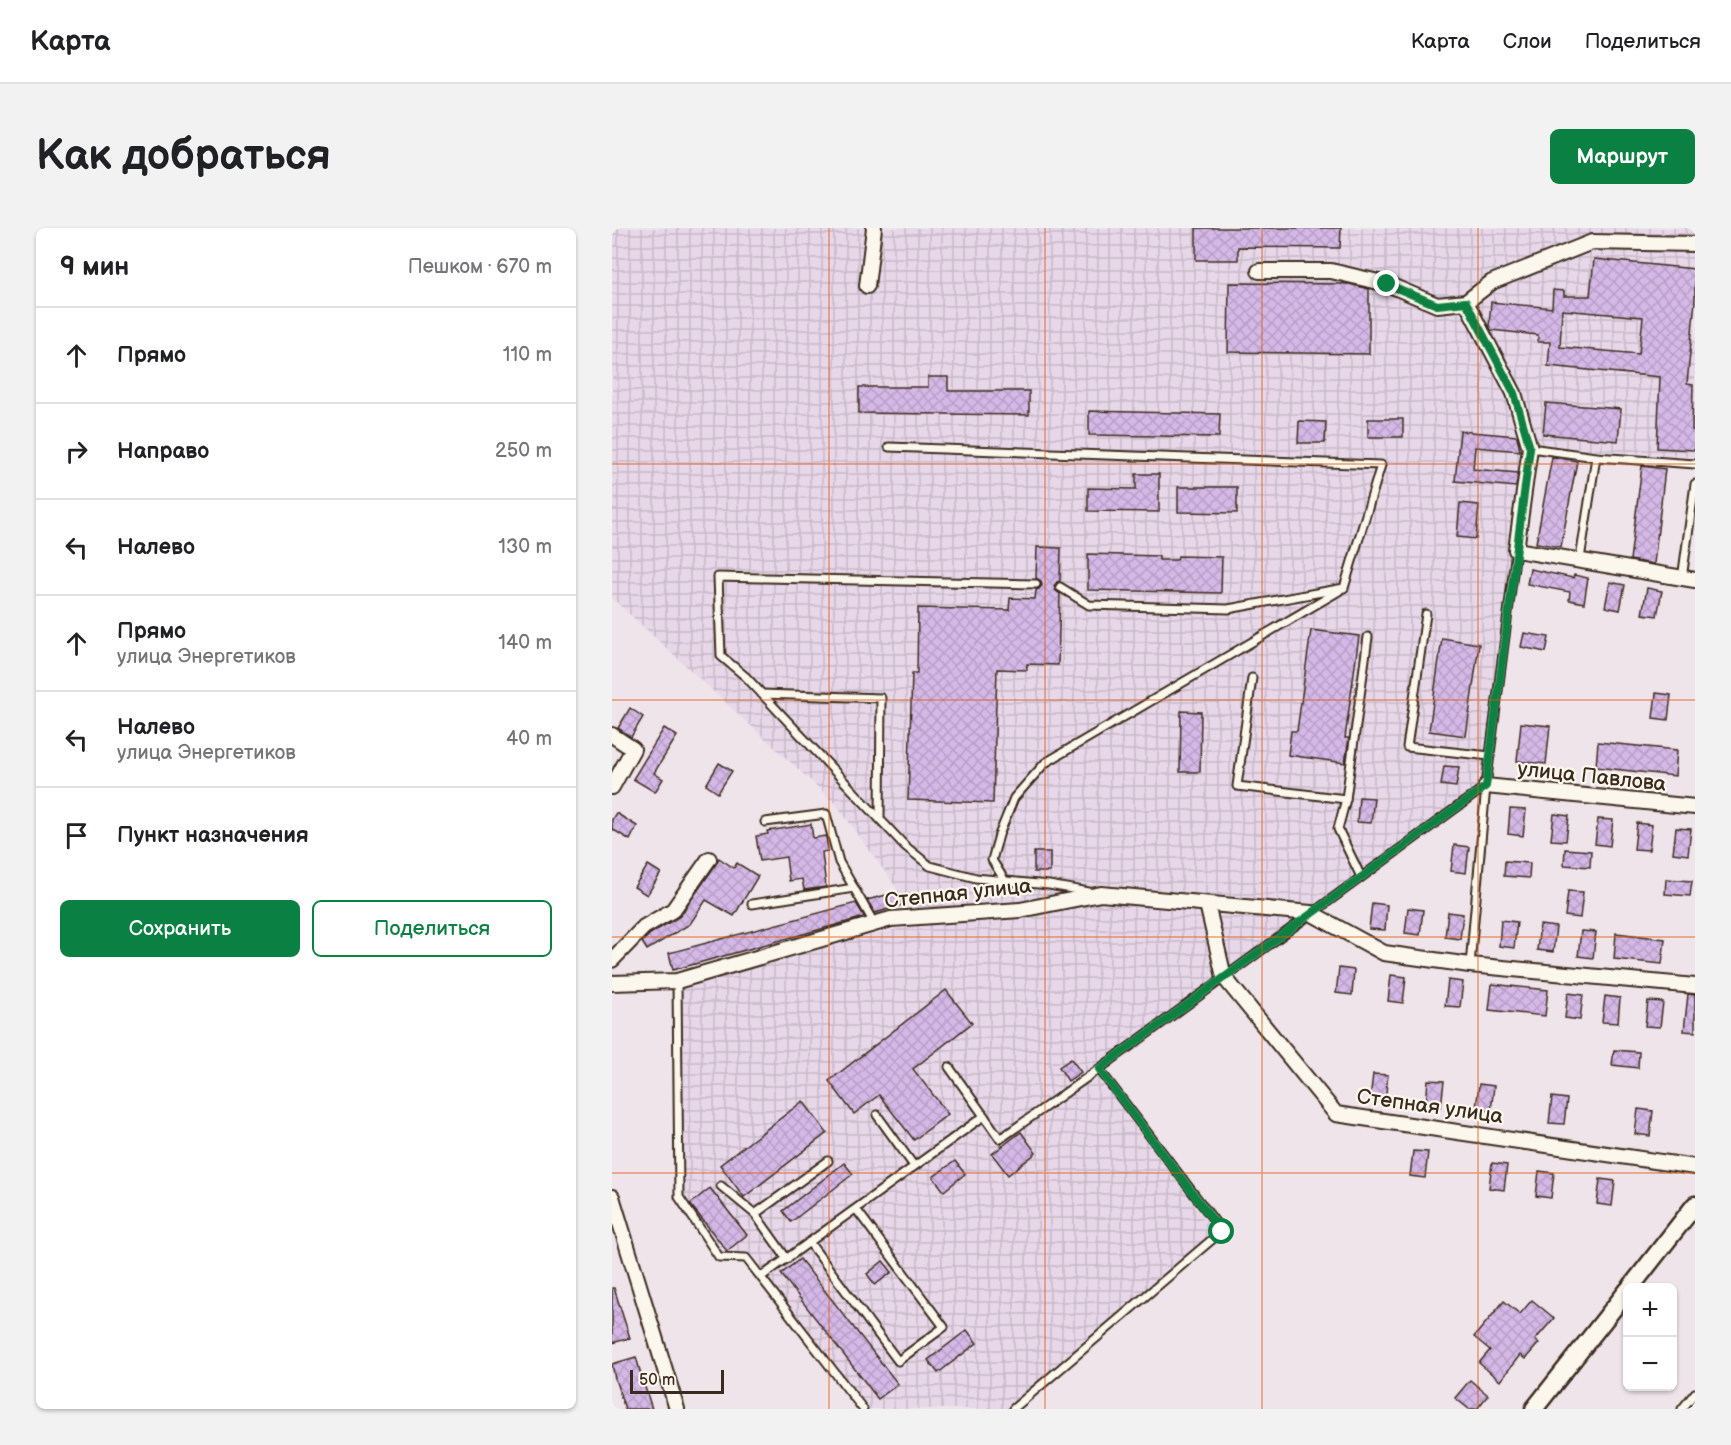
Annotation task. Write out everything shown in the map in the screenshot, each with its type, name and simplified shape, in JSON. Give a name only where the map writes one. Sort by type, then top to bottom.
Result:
[{"type":"street","points":[[867,286],[873,228]]},
{"type":"street","points":[[1259,271],[1331,270],[1387,284],[1437,305],[1466,302],[1492,282],[1592,242],[1695,244]]},
{"type":"street","points":[[1466,302],[1514,393],[1530,448],[1516,550],[1580,559],[1688,580]]},
{"type":"street","points":[[612,735],[633,749],[612,787]]},
{"type":"street","name":"улица Павлова","points":[[1486,786],[1695,807]]},
{"type":"street","points":[[612,960],[644,927],[672,910],[709,859]]},
{"type":"street","name":"Степная улица","points":[[612,983],[677,981],[891,919],[1020,910],[1101,894],[1311,914],[1384,953],[1470,965],[1695,986]]},
{"type":"street","name":"Степная улица","points":[[1208,904],[1224,977],[1336,1114],[1695,1167]]},
{"type":"street","points":[[612,1197],[677,1409]]},
{"type":"street","points":[[1634,1283],[1695,1205]]},
{"type":"street","points":[[1534,1409],[1623,1297]]},
{"type":"lane","points":[[889,447],[1381,465],[1344,588],[1045,762],[1014,798],[999,835],[993,860],[1005,881]]},
{"type":"lane","points":[[1530,448],[1596,457],[1695,464]]},
{"type":"lane","points":[[1580,559],[1596,457]]},
{"type":"lane","points":[[1688,580],[1695,484]]},
{"type":"lane","points":[[1470,965],[1486,786],[1516,550]]},
{"type":"lane","points":[[1036,584],[718,577],[721,656],[762,694],[905,846],[930,866],[976,878],[1049,885],[1101,894]]},
{"type":"lane","points":[[1060,587],[1089,605],[1228,609],[1344,588]]},
{"type":"lane","points":[[1426,614],[1407,747],[1490,756]]},
{"type":"lane","points":[[1361,877],[1338,829],[1346,800],[1368,637]]},
{"type":"lane","points":[[1252,678],[1237,786],[1346,800]]},
{"type":"lane","points":[[762,694],[881,698],[880,819]]},
{"type":"lane","points":[[949,1067],[1000,1139],[1486,786]]},
{"type":"lane","points":[[765,822],[826,813],[839,862],[874,923]]},
{"type":"lane","points":[[752,904],[854,888]]},
{"type":"lane","points":[[677,981],[679,1197],[719,1257],[746,1258],[863,1409]]},
{"type":"lane","points":[[1013,1409],[1222,1232],[1099,1069]]},
{"type":"lane","points":[[877,1115],[914,1166]]},
{"type":"lane","points":[[761,1277],[984,1116]]},
{"type":"lane","points":[[755,1214],[828,1161]]},
{"type":"lane","points":[[721,1186],[755,1214],[787,1258]]},
{"type":"lane","points":[[809,1242],[898,1361],[944,1327],[855,1209]]},
{"type":"lane","points":[[1682,1409],[1695,1393]]},
{"type":"shaded area","points":[[612,228],[1695,228],[1695,457],[1527,446],[1483,785],[1095,1070],[1214,1232],[1006,1409],[868,1409],[747,1255],[720,1255],[681,1196],[678,982],[922,923],[836,804],[612,598]]},
{"type":"building","points":[[1196,228],[1341,228],[1340,248],[1238,247],[1238,260],[1196,260]]},
{"type":"building","points":[[1594,259],[1695,269],[1695,301],[1687,384],[1693,385],[1692,430],[1695,430],[1695,450],[1657,448],[1660,377],[1548,366],[1550,342],[1538,342],[1538,335],[1491,330],[1489,326],[1491,302],[1552,308],[1553,290],[1564,291],[1564,296],[1590,296]],"holes":[[[1562,310],[1643,317],[1639,354],[1560,347]]]},
{"type":"building","points":[[1229,283],[1349,284],[1369,289],[1369,354],[1228,352]]},
{"type":"building","points":[[928,377],[948,377],[948,391],[1029,391],[1029,415],[859,413],[859,387],[928,387]]},
{"type":"building","points":[[1546,403],[1621,409],[1618,441],[1543,434]]},
{"type":"building","points":[[1089,411],[1220,414],[1219,437],[1089,435]]},
{"type":"building","points":[[1368,419],[1403,419],[1403,437],[1368,437]]},
{"type":"building","points":[[1299,421],[1326,422],[1325,443],[1298,443]]},
{"type":"building","points":[[1460,431],[1517,436],[1520,451],[1475,447],[1473,469],[1518,473],[1516,487],[1455,481]]},
{"type":"building","points":[[1552,457],[1577,461],[1561,547],[1536,543]]},
{"type":"building","points":[[1642,466],[1665,469],[1654,564],[1630,560]]},
{"type":"building","points":[[1136,474],[1159,474],[1159,512],[1088,511],[1088,488],[1136,489]]},
{"type":"building","points":[[1178,487],[1237,487],[1237,513],[1178,512]]},
{"type":"building","points":[[1460,503],[1479,505],[1476,539],[1457,537]]},
{"type":"building","points":[[1037,547],[1061,548],[1060,581],[1054,586],[1060,594],[1058,665],[1027,664],[1027,670],[997,669],[993,803],[908,800],[912,673],[917,673],[918,608],[1009,610],[1010,598],[1035,599],[1036,590],[1042,585],[1041,581],[1036,578]]},
{"type":"building","points":[[1088,554],[1159,556],[1159,560],[1177,560],[1178,556],[1222,557],[1221,593],[1088,590]]},
{"type":"building","points":[[1530,569],[1573,578],[1574,575],[1588,578],[1584,603],[1569,600],[1570,592],[1527,584]]},
{"type":"building","points":[[1610,582],[1625,585],[1620,610],[1605,607]]},
{"type":"building","points":[[1647,588],[1662,591],[1657,616],[1642,614]]},
{"type":"building","points":[[1311,630],[1359,636],[1345,738],[1349,738],[1345,763],[1288,755],[1291,731],[1297,731]]},
{"type":"building","points":[[1524,633],[1549,637],[1546,652],[1521,647]]},
{"type":"building","points":[[1442,638],[1479,644],[1466,736],[1429,731]]},
{"type":"building","points":[[1656,693],[1671,695],[1668,720],[1653,718]]},
{"type":"building","points":[[630,708],[643,717],[631,737],[618,728]]},
{"type":"building","points":[[1181,711],[1201,712],[1200,772],[1180,772]]},
{"type":"building","points":[[1521,723],[1550,726],[1546,764],[1517,761]]},
{"type":"building","points":[[664,728],[677,736],[654,773],[663,779],[655,792],[633,779]]},
{"type":"building","points":[[1598,742],[1677,750],[1675,776],[1596,767]]},
{"type":"building","points":[[719,763],[732,771],[718,793],[706,785]]},
{"type":"building","points":[[1444,766],[1459,767],[1456,787],[1441,785]]},
{"type":"building","points":[[1359,797],[1374,798],[1371,823],[1357,822]]},
{"type":"building","points":[[1510,809],[1526,810],[1523,836],[1508,834]]},
{"type":"building","points":[[616,813],[637,826],[630,840],[612,829],[612,819]]},
{"type":"building","points":[[1554,814],[1569,816],[1566,841],[1551,840]]},
{"type":"building","points":[[1598,819],[1613,820],[1610,846],[1595,844]]},
{"type":"building","points":[[1637,823],[1652,825],[1649,850],[1634,849]]},
{"type":"building","points":[[811,824],[813,838],[826,836],[828,851],[822,852],[826,887],[804,890],[802,879],[789,881],[786,857],[760,861],[756,836],[768,834],[767,831]]},
{"type":"building","points":[[1676,828],[1691,829],[1688,855],[1673,853]]},
{"type":"building","points":[[1454,845],[1469,847],[1466,873],[1451,871]]},
{"type":"building","points":[[1565,849],[1591,851],[1590,867],[1564,865]]},
{"type":"building","points":[[1034,852],[1050,852],[1050,872],[1034,872]]},
{"type":"building","points":[[719,858],[734,868],[737,863],[758,876],[734,916],[706,900],[690,924],[647,950],[642,942],[650,934],[680,916]]},
{"type":"building","points":[[1505,861],[1530,863],[1529,878],[1504,876]]},
{"type":"building","points":[[648,865],[661,873],[647,895],[634,887]]},
{"type":"building","points":[[1666,879],[1692,881],[1690,896],[1665,894]]},
{"type":"building","points":[[1568,891],[1583,892],[1580,918],[1565,916]]},
{"type":"building","points":[[898,892],[902,905],[875,913],[867,900]]},
{"type":"building","points":[[856,903],[864,916],[861,918],[673,970],[669,953]]},
{"type":"building","points":[[1372,903],[1387,905],[1385,930],[1369,929]]},
{"type":"building","points":[[1408,908],[1423,910],[1420,935],[1405,933]]},
{"type":"building","points":[[1448,912],[1463,914],[1460,939],[1445,937]]},
{"type":"building","points":[[1501,920],[1517,922],[1514,948],[1499,946]]},
{"type":"building","points":[[1540,925],[1556,927],[1553,952],[1537,950]]},
{"type":"building","points":[[1581,931],[1596,932],[1593,958],[1578,956]]},
{"type":"building","points":[[1616,933],[1665,939],[1662,964],[1614,959]]},
{"type":"building","points":[[1339,968],[1354,970],[1352,995],[1336,993]]},
{"type":"building","points":[[1391,975],[1406,977],[1403,1003],[1388,1001]]},
{"type":"building","points":[[1448,980],[1463,982],[1460,1007],[1445,1006]]},
{"type":"building","points":[[1492,984],[1548,990],[1545,1016],[1489,1010]]},
{"type":"building","points":[[946,990],[972,1023],[913,1069],[948,1114],[914,1140],[879,1095],[854,1114],[829,1081]]},
{"type":"building","points":[[1568,993],[1583,995],[1580,1020],[1565,1018]]},
{"type":"building","points":[[1688,994],[1695,995],[1695,1032],[1684,1031]]},
{"type":"building","points":[[1605,996],[1620,998],[1618,1023],[1602,1022]]},
{"type":"building","points":[[1648,1001],[1663,1002],[1660,1027],[1645,1026]]},
{"type":"building","points":[[1614,1050],[1639,1052],[1638,1068],[1612,1065]]},
{"type":"building","points":[[1071,1059],[1081,1072],[1068,1081],[1059,1067]]},
{"type":"building","points":[[1373,1074],[1388,1075],[1385,1101],[1370,1099]]},
{"type":"building","points":[[1428,1080],[1444,1081],[1441,1107],[1426,1105]]},
{"type":"building","points":[[1479,1084],[1494,1086],[1491,1111],[1476,1109]]},
{"type":"building","points":[[1552,1097],[1567,1099],[1564,1124],[1549,1123]]},
{"type":"building","points":[[803,1101],[827,1133],[744,1197],[720,1165]]},
{"type":"building","points":[[1638,1109],[1653,1111],[1650,1136],[1635,1134]]},
{"type":"building","points":[[1021,1132],[1036,1153],[1008,1175],[992,1154]]},
{"type":"building","points":[[1413,1151],[1428,1152],[1425,1178],[1410,1176]]},
{"type":"building","points":[[955,1161],[965,1174],[944,1191],[933,1177]]},
{"type":"building","points":[[844,1163],[853,1174],[791,1222],[783,1211]]},
{"type":"building","points":[[1492,1163],[1507,1165],[1504,1190],[1489,1188]]},
{"type":"building","points":[[1539,1171],[1554,1173],[1551,1198],[1536,1196]]},
{"type":"building","points":[[1600,1179],[1615,1181],[1612,1206],[1597,1204]]},
{"type":"building","points":[[710,1188],[747,1235],[727,1251],[690,1204]]},
{"type":"building","points":[[800,1259],[898,1384],[878,1399],[781,1274]]},
{"type":"building","points":[[883,1261],[892,1272],[875,1285],[867,1274]]},
{"type":"building","points":[[612,1288],[614,1288],[630,1338],[612,1343]]},
{"type":"building","points":[[1532,1300],[1554,1318],[1535,1340],[1539,1343],[1525,1359],[1520,1355],[1500,1381],[1479,1363],[1490,1350],[1474,1337],[1504,1301],[1520,1314]]},
{"type":"building","points":[[967,1330],[977,1343],[938,1373],[928,1360]]},
{"type":"building","points":[[636,1357],[652,1409],[625,1409],[615,1379],[612,1364]]},
{"type":"building","points":[[1470,1380],[1488,1395],[1477,1409],[1469,1409],[1455,1398]]},
{"type":"route","points":[[1222,1232],[1099,1069],[1486,786],[1530,448],[1514,393],[1466,302],[1437,305],[1387,284]]}]
